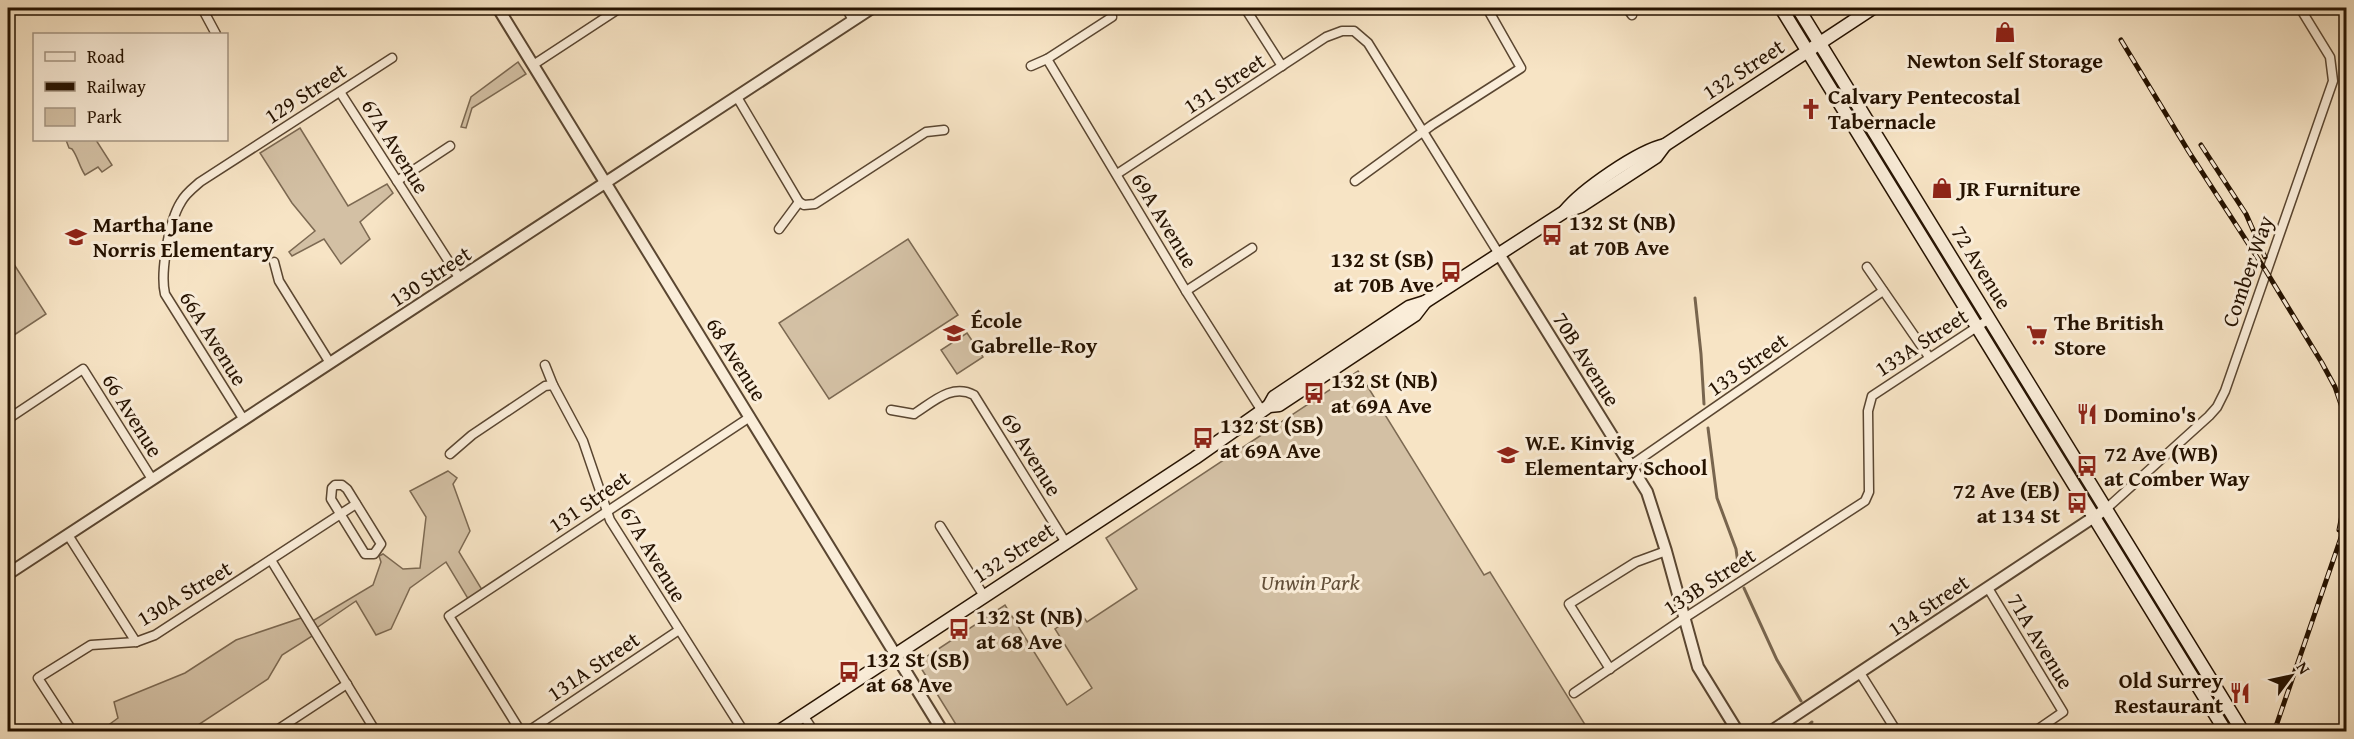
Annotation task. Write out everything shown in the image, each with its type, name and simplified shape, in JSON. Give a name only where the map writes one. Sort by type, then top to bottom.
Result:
[{"type":"main road","name":"72 Avenue","points":[[1781,8],[2226,732]]},
{"type":"main road","name":"72 Avenue","points":[[1798,8],[2243,732]]},
{"type":"main road","name":"132 Street","points":[[778,732],[1266,409],[1274,397],[1409,307],[1425,302],[1564,212],[1575,199],[1649,148],[1665,145],[1874,8]]},
{"type":"street","points":[[202,8],[215,33]]},
{"type":"street","name":"68 Avenue","points":[[498,8],[943,732]]},
{"type":"street","points":[[533,65],[620,8]]},
{"type":"street","points":[[846,8],[853,20]]},
{"type":"street","name":"130 Street","points":[[8,574],[872,8]]},
{"type":"street","points":[[1245,8],[1282,66]]},
{"type":"street","points":[[1355,180],[1521,68],[1487,8]]},
{"type":"street","name":"Comber Way","points":[[2106,509],[2209,416],[2217,407],[2224,392],[2333,81],[2330,57],[2300,8]]},
{"type":"street","points":[[1031,66],[1047,59],[1113,18]]},
{"type":"street","name":"131 Street","points":[[1117,174],[1326,37],[1342,31],[1354,31]]},
{"type":"street","name":"70B Avenue","points":[[1354,31],[1368,43],[1647,492],[1700,672],[1738,732]]},
{"type":"street","name":"129 Street","points":[[170,236],[177,208],[192,189],[392,58]]},
{"type":"street","name":"69A Avenue","points":[[1047,59],[1186,291],[1266,409]]},
{"type":"street","name":"67A Avenue","points":[[340,92],[460,279]]},
{"type":"street","points":[[736,98],[799,202],[804,205],[815,204],[926,132],[944,130]]},
{"type":"street","points":[[397,181],[450,146]]},
{"type":"street","points":[[779,229],[799,202]]},
{"type":"street","name":"66A Avenue","points":[[170,236],[163,283],[165,294],[244,420]]},
{"type":"street","points":[[1186,291],[1252,248]]},
{"type":"street","points":[[274,262],[279,280],[330,363]]},
{"type":"street","points":[[1867,267],[1929,357]]},
{"type":"street","name":"133 Street","points":[[1630,466],[1883,291]]},
{"type":"street","name":"133A Street","points":[[1866,501],[1869,492],[1868,411],[1871,398],[1929,357],[1989,319]]},
{"type":"street","name":"67A Avenue","points":[[545,365],[549,386],[583,441],[606,511],[744,732]]},
{"type":"street","name":"66 Avenue","points":[[8,419],[83,369],[153,479]]},
{"type":"street","points":[[450,454],[472,435],[549,386]]},
{"type":"street","name":"69 Avenue","points":[[891,410],[914,414],[951,391],[964,389],[974,395],[1066,543]]},
{"type":"street","name":"131 Street","points":[[521,732],[449,616],[750,417]]},
{"type":"street","points":[[335,485],[342,485],[356,504],[381,544],[371,555],[365,554],[331,499],[332,488],[335,485]]},
{"type":"street","name":"133B Street","points":[[1574,693],[1683,619],[1866,501]]},
{"type":"street","name":"130A Street","points":[[73,732],[38,678],[91,645],[136,642],[155,635],[356,504]]},
{"type":"street","name":"134 Street","points":[[1770,732],[2106,509]]},
{"type":"street","points":[[940,526],[984,596]]},
{"type":"street","points":[[68,535],[136,642]]},
{"type":"street","points":[[1610,669],[1569,604],[1636,562],[1666,551]]},
{"type":"street","points":[[271,560],[376,732]]},
{"type":"street","name":"71A Avenue","points":[[1988,588],[2063,712],[2034,732]]},
{"type":"street","name":"131A Street","points":[[527,732],[679,630]]},
{"type":"street","points":[[1860,673],[1897,732]]},
{"type":"street","points":[[274,732],[347,684]]},
{"type":"street","points":[[803,715],[814,732]]},
{"type":"green space","points":[[518,62],[526,74],[472,108],[466,128],[461,127],[471,97]]},
{"type":"green space","points":[[300,128],[348,206],[387,184],[393,193],[360,222],[370,239],[341,264],[324,239],[292,256],[289,252],[315,231],[292,203],[260,153]]},
{"type":"green space","points":[[66,141],[97,141],[112,165],[102,172],[98,167],[85,175],[74,152],[69,148]]},
{"type":"green space","points":[[908,239],[958,315],[829,399],[779,323]]},
{"type":"green space","points":[[8,255],[46,314],[8,339]]},
{"type":"green space","points":[[967,333],[983,357],[957,374],[941,350]]},
{"type":"green space","name":"Unwin Park","points":[[1358,371],[1484,575],[1490,572],[1589,731],[960,731],[921,668],[923,659],[1005,605],[1067,705],[1092,688],[1055,629],[1080,612],[1087,622],[1137,589],[1106,538]]},
{"type":"green space","points":[[448,471],[457,478],[453,484],[470,531],[459,552],[484,593],[470,602],[446,562],[410,588],[391,629],[376,635],[356,601],[315,629],[317,633],[282,655],[268,679],[189,731],[99,732],[118,718],[114,702],[185,673],[236,640],[307,616],[311,622],[373,585],[381,562],[379,556],[383,554],[403,569],[420,568],[426,517],[410,491]]},
{"type":"waterway","points":[[1695,298],[1704,404]]},
{"type":"waterway","points":[[1708,428],[1717,498],[1736,549],[1739,571]]},
{"type":"waterway","points":[[1744,588],[1777,660],[1801,701]]},
{"type":"waterway","points":[[1800,732],[1812,722]]},
{"type":"railway","points":[[2121,40],[2322,363],[2335,387],[2346,419]]},
{"type":"railway","points":[[2201,145],[2246,214],[2265,257]]},
{"type":"railway","points":[[2339,530],[2346,495]]},
{"type":"railway","points":[[2274,732],[2346,523]]},
{"type":"place","name":"Newton Self Storage","points":[[2005,32]]},
{"type":"place","name":"Calvary Pentecostal Tabernacle","points":[[1811,109]]},
{"type":"place","name":"JR Furniture","points":[[1942,188]]},
{"type":"place","name":"132 St (NB) at 70B Ave","points":[[1552,235]]},
{"type":"place","name":"Martha Jane Norris Elementary","points":[[76,237]]},
{"type":"place","name":"132 St (SB) at 70B Ave","points":[[1451,272]]},
{"type":"place","name":"École Gabrelle-Roy","points":[[954,333]]},
{"type":"place","name":"The British Store","points":[[2037,335]]},
{"type":"place","name":"132 St (NB) at 69A Ave","points":[[1314,393]]},
{"type":"place","name":"Domino's","points":[[2087,414]]},
{"type":"place","name":"132 St (SB) at 69A Ave","points":[[1203,438]]},
{"type":"place","name":"W.E. Kinvig Elementary School","points":[[1508,455]]},
{"type":"place","name":"72 Ave (WB) at Comber Way","points":[[2087,466]]},
{"type":"place","name":"72 Ave (EB) at 134 St","points":[[2077,503]]},
{"type":"place","name":"132 St (NB) at 68 Ave","points":[[959,629]]},
{"type":"place","name":"132 St (SB) at 68 Ave","points":[[849,672]]},
{"type":"place","name":"Old Surrey Restaurant","points":[[2240,693]]}]
